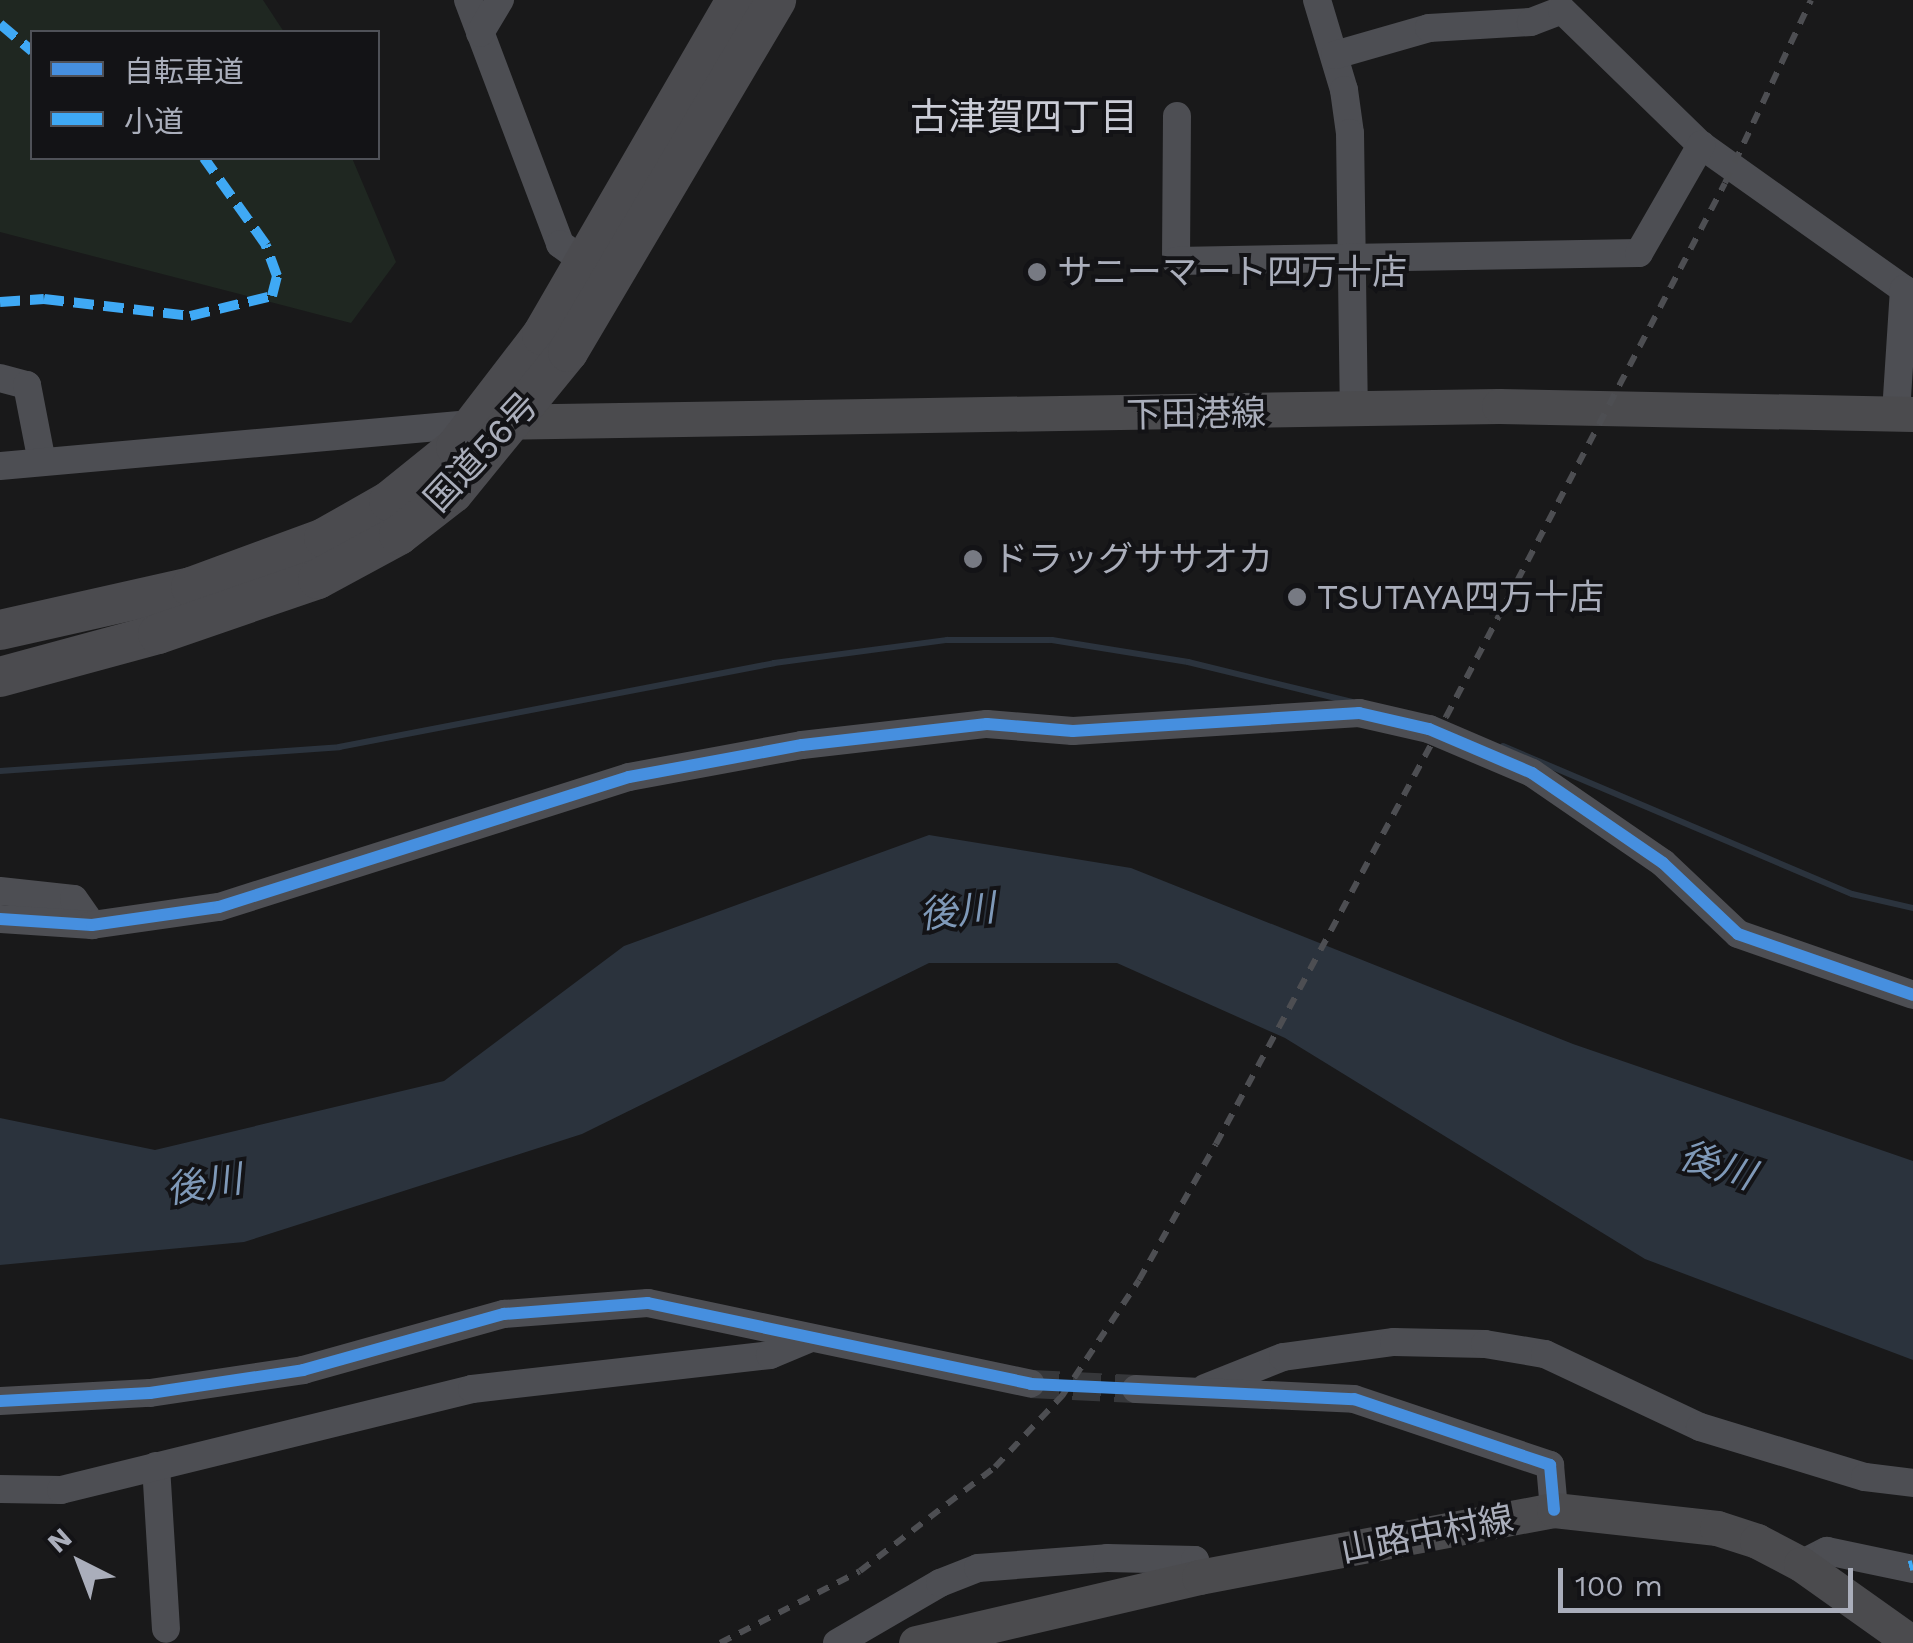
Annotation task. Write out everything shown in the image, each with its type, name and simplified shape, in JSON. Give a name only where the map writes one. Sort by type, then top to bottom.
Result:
[{"type":"highway","name":"国道56号","points":[[0,677],[158,634],[318,579],[399,535],[453,493],[498,422],[582,260],[736,0]]},
{"type":"highway","name":"国道56号","points":[[0,630],[191,587],[324,538],[389,501],[498,422],[568,352],[776,0]]},
{"type":"main road","name":"下田港線","points":[[498,422],[1499,406],[1905,414]]},
{"type":"main road","name":"山路中村線","points":[[916,1643],[1199,1578],[1554,1510],[1717,1528],[1802,1564],[1912,1643]]},
{"type":"street","points":[[468,0],[560,244],[582,260]]},
{"type":"street","points":[[480,33],[500,0]]},
{"type":"street","points":[[1317,0],[1336,56],[1350,133],[1354,411]]},
{"type":"street","points":[[1336,56],[1429,28],[1531,22],[1548,7],[1562,10],[1701,145],[1904,288],[1905,414]]},
{"type":"street","points":[[1178,116],[1176,260],[1352,261],[1640,253],[1701,145]]},
{"type":"street","points":[[0,378],[27,385],[42,462]]},
{"type":"street","points":[[0,466],[498,422]]},
{"type":"street","points":[[0,919],[92,925],[219,907],[630,777],[802,745],[987,724],[1074,731],[1359,712],[1430,729],[1532,773],[1663,863],[1738,934],[1913,995]]},
{"type":"street","points":[[0,891],[74,899],[92,925]]},
{"type":"street","points":[[0,1401],[150,1393],[302,1370],[504,1314],[648,1303],[1031,1384]]},
{"type":"street","points":[[0,1489],[62,1490],[472,1389],[770,1354],[811,1338]]},
{"type":"street","points":[[1204,1388],[1282,1357],[1394,1342],[1484,1344],[1544,1354],[1700,1428],[1864,1476],[1913,1484]]},
{"type":"street","points":[[1136,1389],[1204,1388],[1354,1399],[1534,1456],[1550,1466],[1554,1510]]},
{"type":"street","points":[[156,1466],[166,1629]]},
{"type":"street","points":[[1802,1564],[1827,1551],[1913,1569]]},
{"type":"street","points":[[837,1643],[940,1583],[978,1568],[1107,1558],[1194,1560],[1199,1578]]},
{"type":"shaded area","points":[[0,0],[263,0],[283,30],[30,30],[30,160],[353,160],[396,262],[351,323],[0,232]]},
{"type":"water","name":"後川","points":[[929,835],[1131,868],[1573,1044],[1913,1161],[1913,1360],[1645,1259],[1285,1038],[1117,963],[929,963],[582,1134],[244,1242],[0,1265],[0,1118],[155,1150],[444,1081],[624,946]]},
{"type":"waterway","points":[[0,771],[339,747],[774,663],[947,640],[1052,640],[1188,662],[1352,702]]},
{"type":"waterway","points":[[1503,746],[1852,894],[1913,908]]},
{"type":"tunnel","points":[[1031,1384],[1136,1389]]},
{"type":"railway","points":[[720,1643],[860,1571],[995,1467],[1062,1396],[1139,1280],[1216,1144],[1446,717],[1725,183],[1811,0]]},
{"type":"marked path","points":[[0,24],[30,49]]},
{"type":"marked path","points":[[0,302],[44,299],[190,316],[272,296],[277,276],[266,245],[205,160]]},
{"type":"marked path","points":[[1909,1566],[1913,1565]]},
{"type":"cycle path","points":[[0,919],[92,925],[219,907],[629,777],[802,745],[987,724],[1073,731],[1359,713],[1429,729],[1532,773],[1663,863],[1738,934],[1913,995]]},
{"type":"cycle path","points":[[0,1401],[150,1393],[303,1370],[504,1314],[648,1303],[1031,1384],[1354,1399],[1550,1465],[1554,1510]]},
{"type":"place","name":"サニーマート四万十店","points":[[1037,272]]},
{"type":"place","name":"ドラッグササオカ","points":[[973,559]]},
{"type":"place","name":"TSUTAYA四万十店","points":[[1297,597]]},
{"type":"district","name":"古津賀四丁目","points":[[1024,118]]}]
